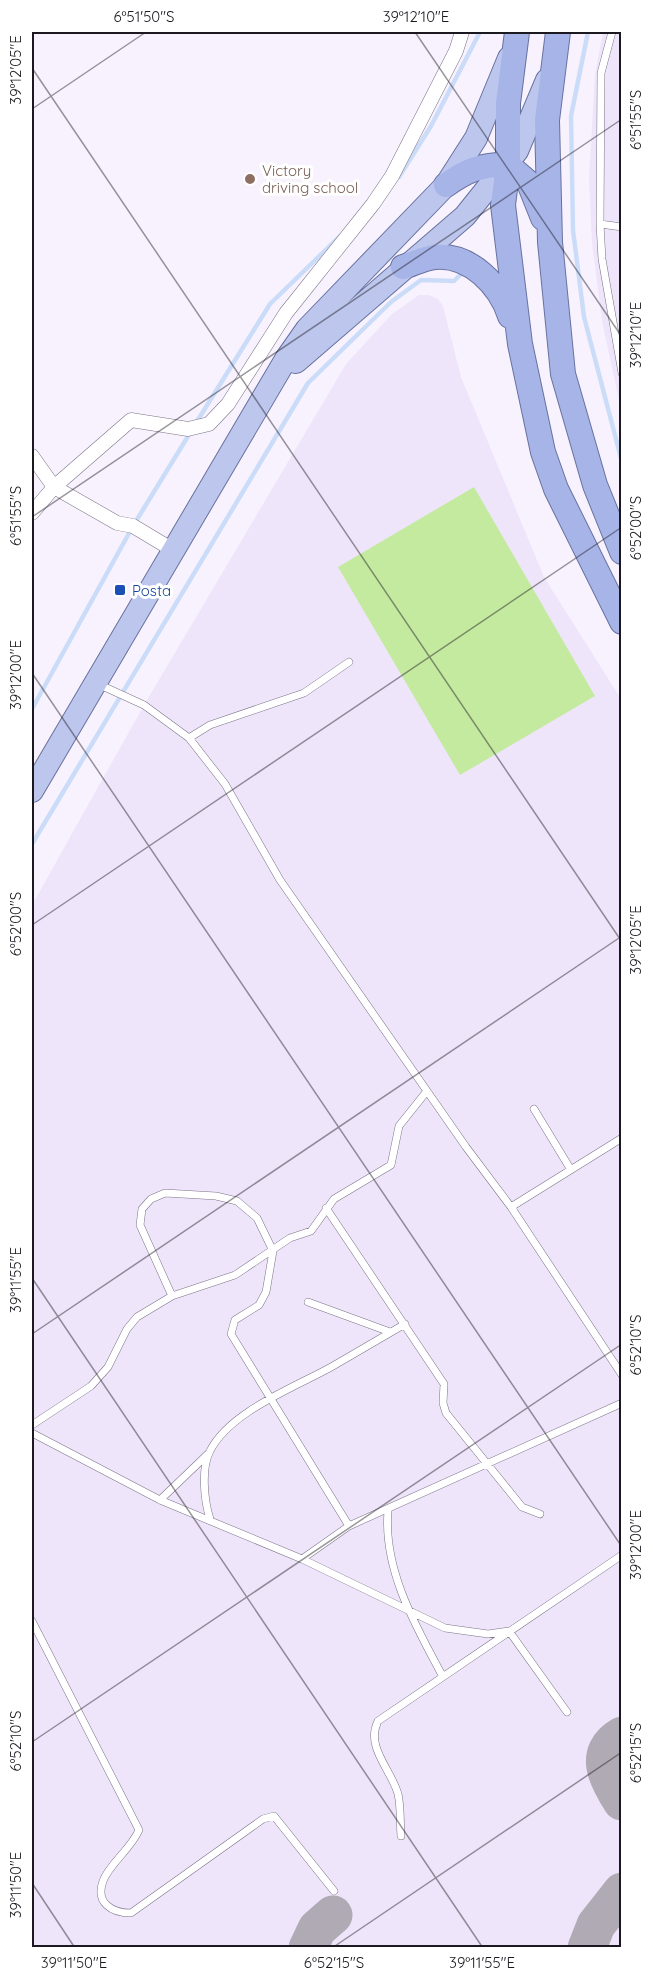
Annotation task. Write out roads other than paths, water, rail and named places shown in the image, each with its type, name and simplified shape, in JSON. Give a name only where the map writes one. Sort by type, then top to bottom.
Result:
[{"type":"highway","points":[[558,32],[553,60],[548,120],[550,242],[563,374],[594,485],[621,552]]},
{"type":"highway","points":[[515,40],[508,104],[508,165],[503,205],[520,344],[543,452],[556,489],[621,622]]},
{"type":"highway","points":[[446,185],[465,171],[486,164],[508,165],[529,183],[537,199],[550,242]]},
{"type":"highway","points":[[403,267],[434,257],[450,258],[469,265],[486,276],[504,298],[520,344]]},
{"type":"main road","points":[[32,791],[93,682],[261,401],[307,329],[446,185],[476,138],[515,40]]},
{"type":"main road","points":[[261,401],[308,350],[465,216],[508,165],[540,99],[553,60]]},
{"type":"street","points":[[32,513],[54,487],[131,420],[188,429],[209,424],[228,404],[286,313],[374,204],[392,176],[456,51],[462,32]]},
{"type":"street","points":[[286,313],[307,329]]},
{"type":"street","points":[[32,456],[54,487],[117,523],[134,526],[173,550]]},
{"type":"lane","points":[[612,32],[601,73],[600,225],[602,259],[621,374]]},
{"type":"lane","points":[[600,225],[621,227]]},
{"type":"lane","points":[[189,738],[210,725],[304,693],[349,662]]},
{"type":"lane","points":[[93,682],[144,705],[189,738],[225,784],[279,880],[511,1207],[621,1375]]},
{"type":"lane","points":[[32,1425],[91,1386],[108,1367],[127,1329],[137,1317],[172,1296],[235,1275],[290,1238],[310,1232],[334,1199],[391,1165],[399,1126],[427,1091]]},
{"type":"lane","points":[[534,1109],[571,1170]]},
{"type":"lane","points":[[511,1207],[621,1138]]},
{"type":"lane","points":[[172,1296],[140,1225],[142,1209],[151,1199],[165,1192],[216,1196],[237,1201],[257,1218],[273,1251],[266,1292],[259,1305],[235,1320],[231,1334],[269,1400],[349,1526]]},
{"type":"lane","points":[[326,1208],[444,1384],[443,1403],[446,1413],[522,1507],[540,1514]]},
{"type":"lane","points":[[308,1302],[390,1332]]},
{"type":"lane","points":[[160,1500],[238,1420],[269,1400],[405,1324]]},
{"type":"lane","points":[[302,1559],[349,1526],[388,1511],[621,1404]]},
{"type":"lane","points":[[32,1433],[160,1500],[210,1518],[302,1559],[444,1628],[488,1634],[509,1631]]},
{"type":"lane","points":[[208,1453],[205,1482],[210,1518]]},
{"type":"lane","points":[[388,1511],[386,1535],[408,1612],[442,1675]]},
{"type":"lane","points":[[401,1836],[398,1795],[374,1742],[373,1732],[378,1721],[442,1675],[621,1555]]},
{"type":"lane","points":[[32,1621],[139,1830],[103,1881],[102,1897],[107,1907],[117,1913],[131,1913],[263,1819],[274,1816],[334,1891]]},
{"type":"lane","points":[[509,1631],[567,1712]]},
{"type":"waterway","points":[[399,177],[431,126],[480,32]]},
{"type":"waterway","points":[[588,32],[571,116],[573,230],[584,317],[622,462]]},
{"type":"waterway","points":[[196,423],[270,304],[340,236]]},
{"type":"waterway","points":[[32,844],[308,383],[391,302],[421,280],[454,281],[464,271]]},
{"type":"waterway","points":[[32,709],[133,526],[190,433]]},
{"type":"place","name":"Victory driving school","points":[[250,179]]},
{"type":"place","name":"Posta","points":[[120,590]]}]
